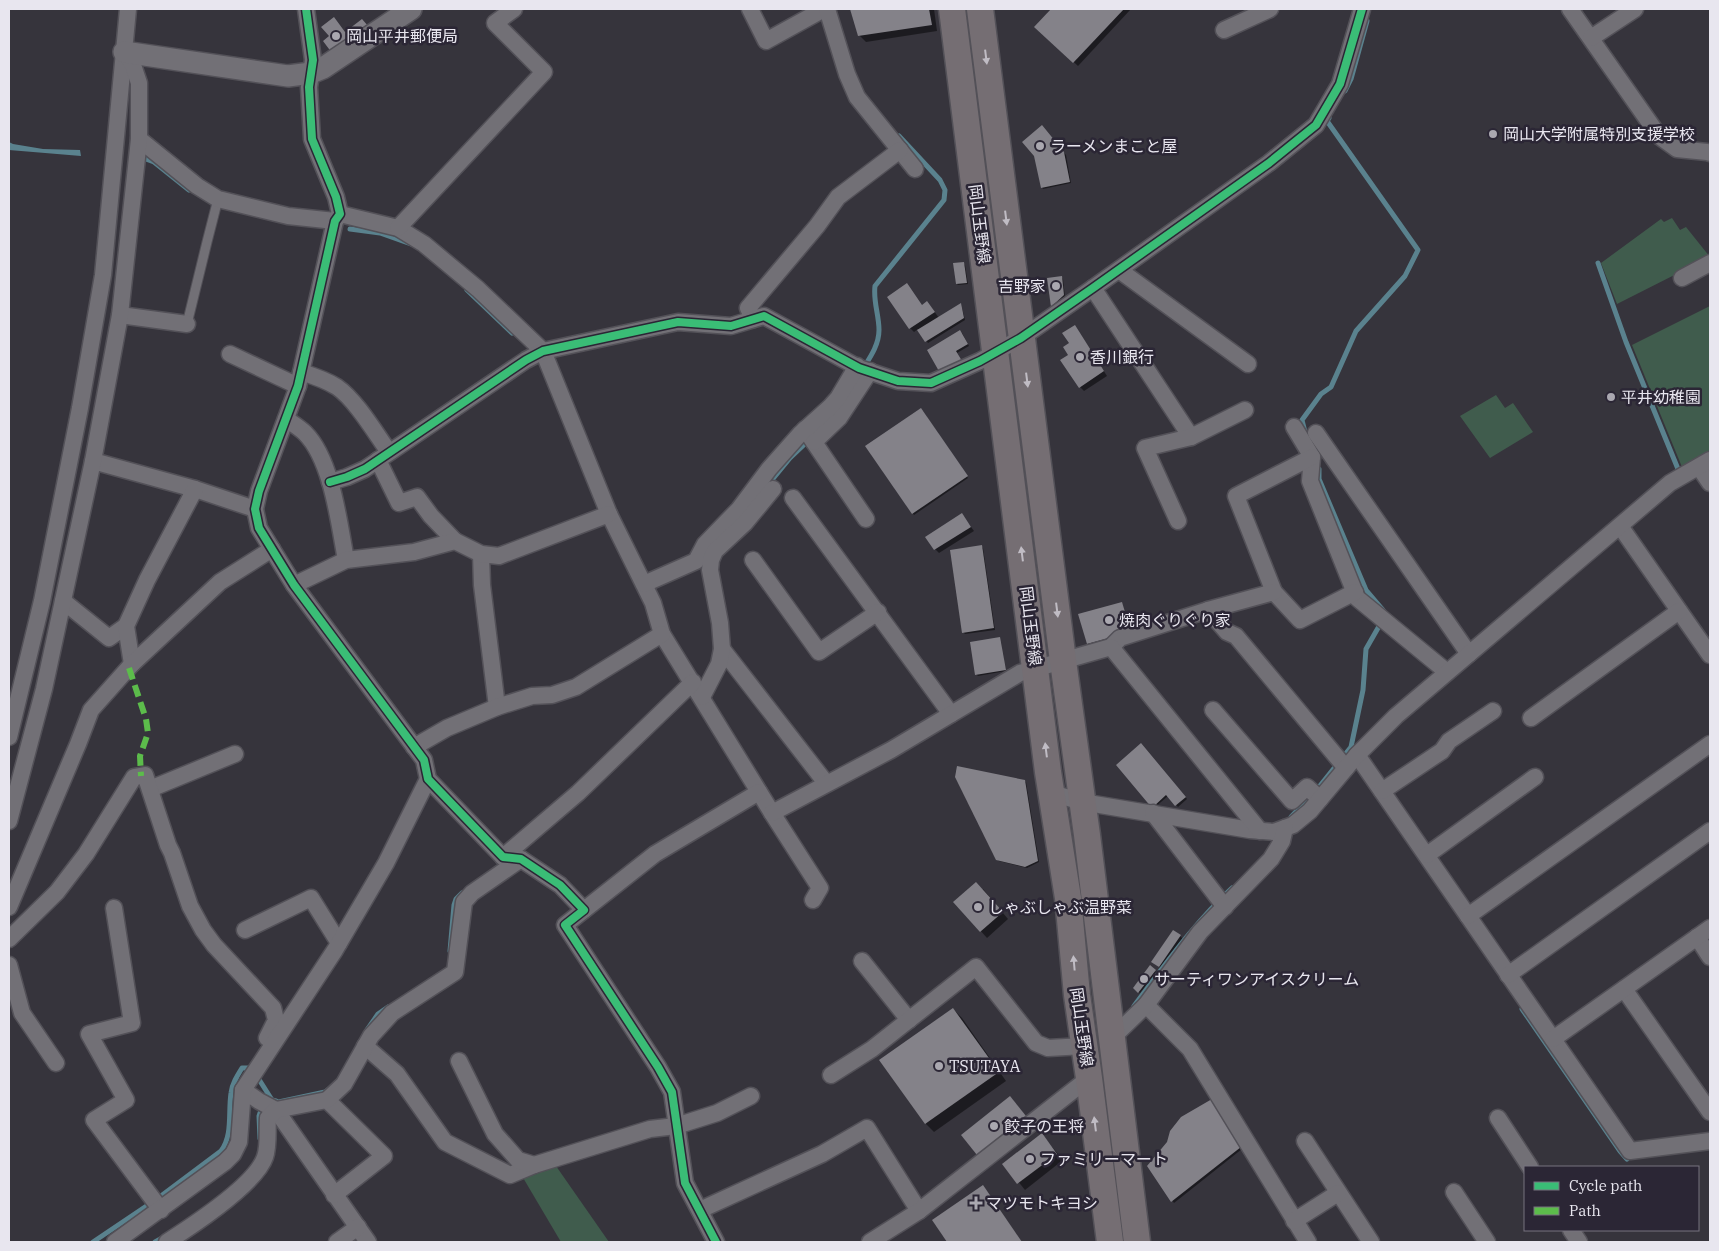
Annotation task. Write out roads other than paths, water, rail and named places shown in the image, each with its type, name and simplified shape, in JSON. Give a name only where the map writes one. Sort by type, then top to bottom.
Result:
[{"type":"main road","name":"岡山玉野線","points":[[952,9],[1052,793],[1068,898],[1077,995],[1090,1078],[1110,1242]]},
{"type":"main road","name":"岡山玉野線","points":[[980,9],[1137,1242]]},
{"type":"street","points":[[9,737],[42,601],[80,408],[103,274],[128,9]]},
{"type":"street","points":[[306,9],[313,60],[309,88],[312,139],[336,197],[337,218],[300,379],[259,491],[255,508],[259,528],[294,585],[424,760],[428,779],[503,857],[521,859],[560,886],[584,910]]},
{"type":"street","points":[[124,52],[288,76],[311,74],[336,61],[411,9]]},
{"type":"street","points":[[398,228],[544,72],[495,23],[514,9]]},
{"type":"street","points":[[750,9],[766,41],[826,9],[847,74],[857,97],[915,169]]},
{"type":"street","points":[[1224,30],[1270,9]]},
{"type":"street","points":[[330,482],[347,477],[384,456],[526,360],[543,351],[678,322],[731,326],[764,316],[863,368],[898,381],[931,383],[1022,338],[1269,164],[1316,125],[1340,84],[1362,9]]},
{"type":"street","points":[[1570,9],[1659,136],[1677,148],[1710,153]]},
{"type":"street","points":[[1591,38],[1635,9]]},
{"type":"street","points":[[9,821],[44,689],[93,457],[120,315],[139,139],[139,82],[134,65],[124,52]]},
{"type":"street","points":[[139,139],[218,203],[288,216],[337,218],[398,228],[424,244],[478,289],[543,351],[609,514],[654,604],[662,634],[820,888],[813,900]]},
{"type":"street","points":[[752,319],[748,308],[817,226],[838,196],[900,150]]},
{"type":"street","points":[[1682,278],[1710,263]]},
{"type":"street","points":[[1120,270],[1248,364]]},
{"type":"street","points":[[1093,288],[1190,437]]},
{"type":"street","points":[[120,315],[187,324]]},
{"type":"street","points":[[230,354],[300,379],[327,381],[340,389],[350,398],[384,456],[399,502],[417,497],[431,516],[456,540],[481,554],[499,556],[609,514]]},
{"type":"street","points":[[702,697],[719,664],[722,649],[720,623],[710,570],[711,560],[715,551],[745,523],[748,509],[769,469],[810,436],[863,368]]},
{"type":"street","points":[[80,408],[87,411],[93,457]]},
{"type":"street","points":[[1178,521],[1145,448],[1190,437],[1245,410]]},
{"type":"street","points":[[286,419],[305,433],[316,447],[330,482],[346,560]]},
{"type":"street","points":[[1294,427],[1312,457],[1310,481],[1357,598],[1447,672]]},
{"type":"street","points":[[1316,433],[1469,654]]},
{"type":"street","points":[[810,436],[866,519]]},
{"type":"street","points":[[93,457],[255,508]]},
{"type":"street","points":[[1312,457],[1236,496],[1274,592],[1300,620],[1355,592]]},
{"type":"street","points":[[1052,793],[1082,802],[1260,831],[1274,832],[1293,825],[1310,811],[1315,795],[1396,716],[1670,483],[1705,464],[1710,483]]},
{"type":"street","points":[[644,584],[696,561],[704,544],[773,489]]},
{"type":"street","points":[[63,601],[108,638],[126,626],[147,580],[195,490]]},
{"type":"street","points":[[793,498],[951,714]]},
{"type":"street","points":[[1620,526],[1710,655]]},
{"type":"street","points":[[294,585],[346,560],[414,552],[456,540]]},
{"type":"street","points":[[9,907],[78,744],[90,710],[132,664],[220,582],[272,548]]},
{"type":"street","points":[[481,554],[482,585],[497,707]]},
{"type":"street","points":[[753,560],[819,652],[878,612]]},
{"type":"street","points":[[772,813],[891,750],[1020,673],[1111,647],[1120,638],[1208,610],[1274,592]]},
{"type":"street","points":[[1208,610],[1227,632],[1236,636],[1348,761],[1382,791],[1630,1151],[1710,1141]]},
{"type":"street","points":[[1531,718],[1679,610]]},
{"type":"street","points":[[126,626],[132,664]]},
{"type":"street","points":[[414,747],[447,728],[497,707],[532,696],[552,695],[576,687],[662,634]]},
{"type":"street","points":[[1111,647],[1260,831]]},
{"type":"street","points":[[722,649],[826,783]]},
{"type":"street","points":[[503,857],[578,793],[693,682]]},
{"type":"street","points":[[1213,710],[1292,801],[1307,787],[1315,795]]},
{"type":"street","points":[[1382,791],[1442,751],[1449,741],[1493,711]]},
{"type":"street","points":[[1468,916],[1710,744]]},
{"type":"street","points":[[150,789],[235,754]]},
{"type":"street","points":[[9,939],[57,892],[80,862],[134,777],[145,775],[190,906],[203,930],[214,945],[273,1008],[276,1020],[260,1054],[263,1060]]},
{"type":"street","points":[[1427,855],[1535,777]]},
{"type":"street","points":[[115,1242],[161,1210],[233,1154],[239,1142],[243,1090],[338,943],[386,863],[428,779]]},
{"type":"street","points":[[716,1242],[685,1183],[672,1092],[658,1067],[566,925],[655,854],[759,792]]},
{"type":"street","points":[[1153,814],[1221,902]]},
{"type":"street","points":[[1112,1038],[1146,1005],[1221,902],[1271,859],[1282,841],[1285,828]]},
{"type":"street","points":[[1508,975],[1710,831]]},
{"type":"street","points":[[176,1240],[244,1186],[259,1169],[266,1155],[268,1118],[276,1110],[327,1100],[344,1084],[371,1036],[392,1013],[455,972],[464,902],[472,893],[521,859]]},
{"type":"street","points":[[245,930],[311,898],[338,943]]},
{"type":"street","points":[[114,908],[132,1023],[88,1034],[126,1100],[94,1120],[161,1210]]},
{"type":"street","points":[[1553,1039],[1704,932],[1710,957]]},
{"type":"street","points":[[862,961],[909,1020]]},
{"type":"street","points":[[9,965],[22,1013],[56,1063]]},
{"type":"street","points":[[831,1075],[872,1048],[976,967],[1036,1044],[1048,1048],[1084,1046]]},
{"type":"street","points":[[1624,989],[1710,1112]]},
{"type":"street","points":[[1146,1005],[1190,1049],[1298,1218],[1308,1242]]},
{"type":"street","points":[[365,1046],[397,1074],[445,1142],[510,1175],[534,1165],[650,1129],[676,1126],[717,1113],[751,1096]]},
{"type":"street","points":[[459,1061],[495,1134],[518,1160],[534,1165]]},
{"type":"street","points":[[870,1242],[919,1211],[1090,1078]]},
{"type":"street","points":[[243,1090],[276,1110],[368,1242]]},
{"type":"street","points":[[327,1100],[384,1156],[334,1194]]},
{"type":"street","points":[[1498,1118],[1529,1166]]},
{"type":"street","points":[[700,1210],[822,1154],[867,1128],[919,1211]]},
{"type":"street","points":[[1305,1142],[1371,1242]]},
{"type":"street","points":[[1454,1192],[1487,1242]]},
{"type":"street","points":[[1298,1218],[1338,1193]]},
{"type":"street","points":[[337,1242],[358,1227]]},
{"type":"street","points":[[1572,1231],[1579,1242]]},
{"type":"lane","points":[[187,324],[206,242],[218,203]]},
{"type":"water","points":[[9,142],[43,149],[80,150],[81,156],[9,150]]},
{"type":"waterway","points":[[1345,91],[1351,79],[1367,21]]},
{"type":"waterway","points":[[1305,432],[1302,420],[1321,394],[1331,387],[1356,331],[1405,276],[1418,250],[1327,121],[1329,118]]},
{"type":"waterway","points":[[864,367],[874,350],[879,335],[875,286],[944,200],[945,190],[940,180],[899,136]]},
{"type":"waterway","points":[[143,158],[154,162],[189,190]]},
{"type":"waterway","points":[[350,229],[380,233],[411,244]]},
{"type":"waterway","points":[[1598,263],[1626,342],[1678,469]]},
{"type":"waterway","points":[[467,290],[512,333]]},
{"type":"waterway","points":[[767,486],[790,458],[810,439]]},
{"type":"waterway","points":[[1319,469],[1319,479],[1366,590],[1383,610]]},
{"type":"waterway","points":[[1291,817],[1319,787],[1351,747],[1363,690],[1366,649],[1382,621]]},
{"type":"waterway","points":[[1134,1006],[1192,930],[1232,888]]},
{"type":"waterway","points":[[450,951],[454,905],[456,899],[462,893]]},
{"type":"waterway","points":[[367,1030],[378,1014],[388,1007]]},
{"type":"waterway","points":[[1522,1009],[1627,1159]]},
{"type":"waterway","points":[[161,1196],[221,1151],[229,1131],[232,1086],[242,1068],[248,1068]]},
{"type":"waterway","points":[[260,1081],[272,1100],[276,1101]]},
{"type":"waterway","points":[[274,1103],[325,1092],[329,1089]]},
{"type":"waterway","points":[[260,1139],[259,1116],[261,1110]]},
{"type":"waterway","points":[[93,1242],[148,1205]]},
{"type":"waterway","points":[[155,1242],[164,1237]]},
{"type":"place","name":"岡山平井郵便局","points":[[336,36]]},
{"type":"place","name":"岡山大学附属特別支援学校","points":[[1493,134]]},
{"type":"place","name":"ラーメンまこと屋","points":[[1040,146]]},
{"type":"place","name":"吉野家","points":[[1056,286]]},
{"type":"place","name":"香川銀行","points":[[1080,357]]},
{"type":"place","name":"平井幼稚園","points":[[1611,397]]},
{"type":"place","name":"焼肉ぐりぐり家","points":[[1109,620]]},
{"type":"place","name":"しゃぶしゃぶ温野菜","points":[[978,907]]},
{"type":"place","name":"サーティワンアイスクリーム","points":[[1144,979]]},
{"type":"place","name":"TSUTAYA","points":[[939,1066]]},
{"type":"place","name":"餃子の王将","points":[[994,1126]]},
{"type":"place","name":"ファミリーマート","points":[[1030,1159]]},
{"type":"place","name":"マツモトキヨシ","points":[[976,1203]]}]
